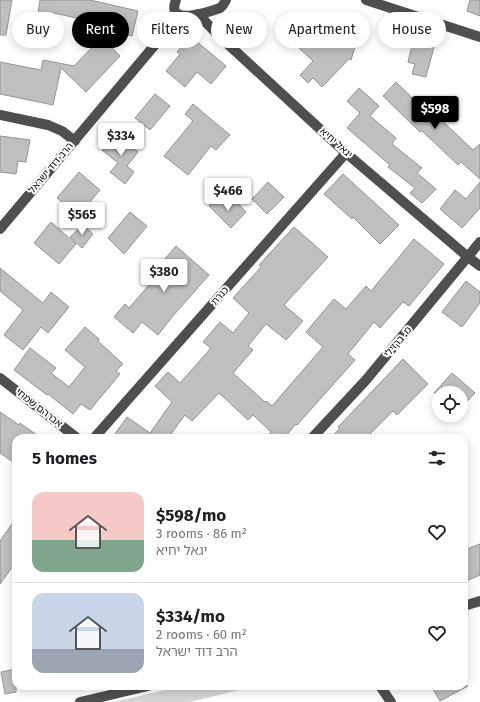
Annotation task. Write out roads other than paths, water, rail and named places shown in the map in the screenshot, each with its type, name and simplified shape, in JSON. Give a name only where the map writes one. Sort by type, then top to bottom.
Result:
[{"type":"street","points":[[203,13],[220,8],[226,0]]},
{"type":"street","points":[[366,0],[393,4],[480,37]]},
{"type":"street","points":[[172,2],[177,12]]},
{"type":"street","name":"יגאל יחיא","points":[[203,19],[219,36],[346,153],[468,258],[480,266]]},
{"type":"street","name":"הרב דוד ישראל","points":[[0,229],[152,48]]},
{"type":"street","points":[[0,115],[48,125],[62,131],[75,141]]},
{"type":"street","name":"כנרת","points":[[98,434],[346,153]]},
{"type":"street","name":"מ. ברזילי","points":[[316,434],[366,380],[480,242]]},
{"type":"street","name":"אברהם שמחי","points":[[0,378],[72,434]]},
{"type":"street","points":[[468,605],[480,601]]},
{"type":"street","points":[[80,702],[131,690]]},
{"type":"street","points":[[383,690],[391,702]]}]
